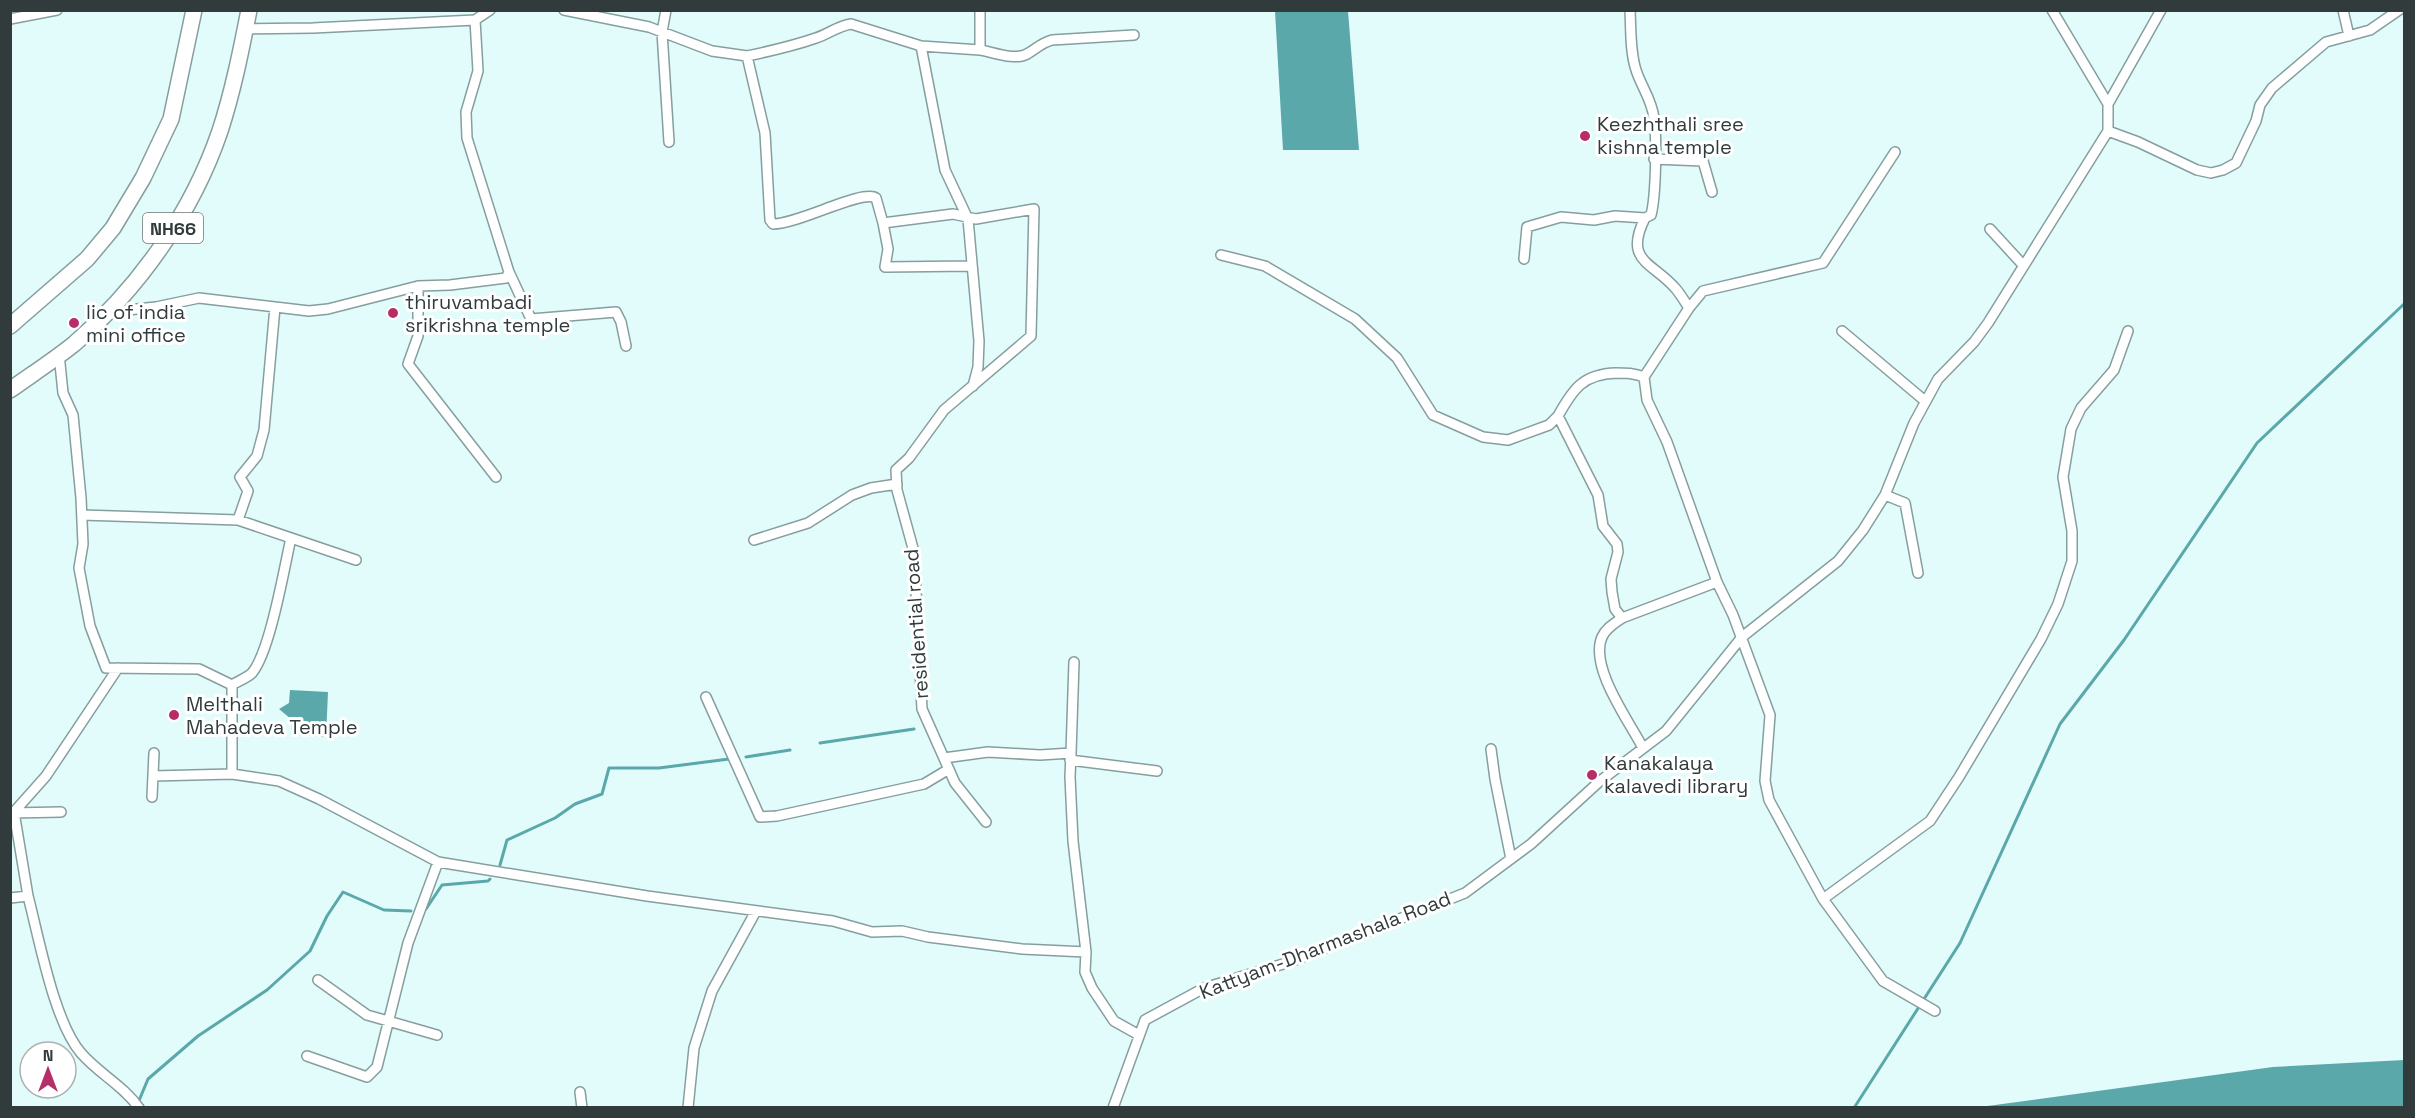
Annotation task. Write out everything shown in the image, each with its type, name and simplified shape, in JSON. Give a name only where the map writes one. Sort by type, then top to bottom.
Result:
[{"type":"highway","name":"NH66","points":[[10,326],[87,259],[113,228],[143,178],[171,119],[194,10]]},
{"type":"highway","name":"NH66","points":[[10,390],[73,345],[116,304],[156,253],[186,208],[204,171],[219,131],[237,70],[249,10]]},
{"type":"street","points":[[10,19],[57,10]]},
{"type":"street","points":[[245,29],[475,20],[490,10]]},
{"type":"street","points":[[564,10],[649,27],[712,51],[747,56],[790,47],[851,24],[921,46],[980,50],[1017,57],[1027,54],[1042,42],[1052,40],[1134,35]]},
{"type":"street","points":[[666,10],[662,32],[669,142]]},
{"type":"street","points":[[980,10],[980,50]]},
{"type":"street","points":[[1524,260],[1527,227],[1561,217],[1594,220],[1615,216],[1645,218],[1651,215],[1654,117],[1649,98],[1636,70],[1630,10]]},
{"type":"street","points":[[2052,10],[2108,104]]},
{"type":"street","points":[[2162,10],[2108,104],[2108,131],[2138,142],[2197,170],[2211,173],[2236,163],[2256,120],[2260,105],[2272,88],[2326,42],[2370,30],[2399,10]]},
{"type":"street","points":[[2343,10],[2349,36]]},
{"type":"street","points":[[475,20],[478,71],[466,112],[467,138],[509,272],[531,319],[616,312],[621,322],[626,346]]},
{"type":"street","points":[[921,46],[945,170],[968,219],[979,356],[973,386]]},
{"type":"street","points":[[747,56],[765,133],[770,220],[773,224],[794,221],[858,197],[872,195],[876,198],[888,249],[885,267],[972,266]]},
{"type":"street","name":"Kattyam-Dharmashala Road","points":[[1113,1107],[1145,1020],[1204,988],[1293,961],[1465,892],[1532,844],[1600,781],[1666,731],[1742,638],[1838,561],[1863,531],[1885,495],[1925,401],[1938,379],[1974,342],[2108,131]]},
{"type":"street","points":[[1894,152],[1823,263],[1703,291],[1689,308],[1644,377],[1647,400],[1667,442],[1717,582],[1742,638],[1770,715],[1765,781],[1769,800],[1823,899],[1883,981],[1931,1009]]},
{"type":"street","points":[[1654,159],[1703,161],[1712,192]]},
{"type":"street","points":[[754,540],[808,523],[852,495],[871,488],[897,484],[896,470],[909,458],[944,410],[1031,336],[1034,209],[986,218],[968,219],[953,214],[883,223]]},
{"type":"street","points":[[1645,218],[1640,227],[1637,248],[1641,258],[1676,289],[1689,308]]},
{"type":"street","points":[[1990,229],[2023,265]]},
{"type":"street","points":[[1221,255],[1265,266],[1355,319],[1396,358],[1433,415],[1483,436],[1508,440],[1549,425],[1558,416],[1575,389],[1590,377],[1627,373],[1644,377]]},
{"type":"street","points":[[106,313],[156,307],[199,298],[309,311],[328,309],[418,286],[450,285],[506,278],[509,272]]},
{"type":"street","points":[[418,286],[418,336],[408,364],[496,477]]},
{"type":"street","points":[[238,520],[248,491],[240,477],[257,456],[264,430],[275,307]]},
{"type":"street","points":[[1842,331],[1925,401]]},
{"type":"street","points":[[1823,899],[1930,821],[1959,777],[2041,639],[2058,604],[2072,561],[2072,531],[2064,477],[2071,429],[2081,408],[2114,370],[2128,331]]},
{"type":"street","points":[[59,354],[63,393],[73,415],[82,515],[83,544],[80,568],[90,626],[106,668],[199,669],[232,685]]},
{"type":"street","points":[[1558,416],[1598,495],[1603,526],[1617,544],[1618,552],[1611,579],[1615,609],[1622,618]]},
{"type":"street","name":"residential road","points":[[897,484],[914,552],[922,710],[955,783],[986,822]]},
{"type":"street","points":[[1885,495],[1905,503],[1918,573]]},
{"type":"street","points":[[82,515],[238,520],[356,560]]},
{"type":"street","points":[[232,685],[250,675],[259,662],[291,538]]},
{"type":"street","points":[[1643,748],[1607,682],[1600,659],[1602,636],[1622,618],[1717,582]]},
{"type":"street","points":[[1074,662],[1071,757],[1075,864],[1086,952],[1085,972],[1098,998],[1114,1021],[1139,1035]]},
{"type":"street","points":[[12,813],[46,776],[118,668]]},
{"type":"street","points":[[232,685],[232,774]]},
{"type":"street","points":[[706,697],[760,817],[777,816],[924,784],[949,769]]},
{"type":"street","points":[[1491,749],[1511,859]]},
{"type":"street","points":[[944,758],[988,752],[1040,755],[1071,757],[1157,771]]},
{"type":"street","points":[[152,796],[154,753]]},
{"type":"street","points":[[153,776],[232,774],[279,781],[319,799],[438,862],[647,897],[833,921],[872,932],[902,931],[928,937],[1022,949],[1086,952]]},
{"type":"street","points":[[12,813],[61,812]]},
{"type":"street","points":[[12,813],[28,896],[53,994],[69,1034],[81,1053],[139,1107]]},
{"type":"street","points":[[307,1056],[367,1077],[377,1067],[408,943],[438,862]]},
{"type":"street","points":[[10,898],[28,896]]},
{"type":"street","points":[[688,1107],[694,1048],[712,991],[756,911]]},
{"type":"street","points":[[318,980],[367,1015],[437,1035]]},
{"type":"street","points":[[580,1092],[582,1107]]},
{"type":"water","points":[[1275,11],[1348,11],[1359,150],[1283,150]]},
{"type":"water","points":[[290,690],[328,692],[326,737],[296,735],[291,729],[291,719],[279,709],[289,703]]},
{"type":"water","points":[[2404,1060],[2404,1107],[1980,1107],[2273,1067]]},
{"type":"waterway","points":[[1854,1108],[1960,943],[2060,724],[2124,640],[2257,443],[2404,304]]},
{"type":"waterway","points":[[820,743],[914,729]]},
{"type":"waterway","points":[[746,757],[790,750]]},
{"type":"waterway","points":[[500,865],[507,840],[555,818],[575,804],[602,794],[609,768],[659,768],[729,759]]},
{"type":"waterway","points":[[426,909],[442,885],[490,879]]},
{"type":"waterway","points":[[138,1103],[148,1079],[198,1036],[267,990],[310,951],[327,916],[343,892],[384,910],[411,911]]},
{"type":"place","name":"Keezhthali sree kishna temple","points":[[1585,136]]},
{"type":"place","name":"thiruvambadi srikrishna temple","points":[[393,313]]},
{"type":"place","name":"lic of india mini office","points":[[74,323]]},
{"type":"place","name":"Melthali Mahadeva Temple","points":[[174,715]]},
{"type":"place","name":"Kanakalaya kalavedi library","points":[[1592,775]]}]
